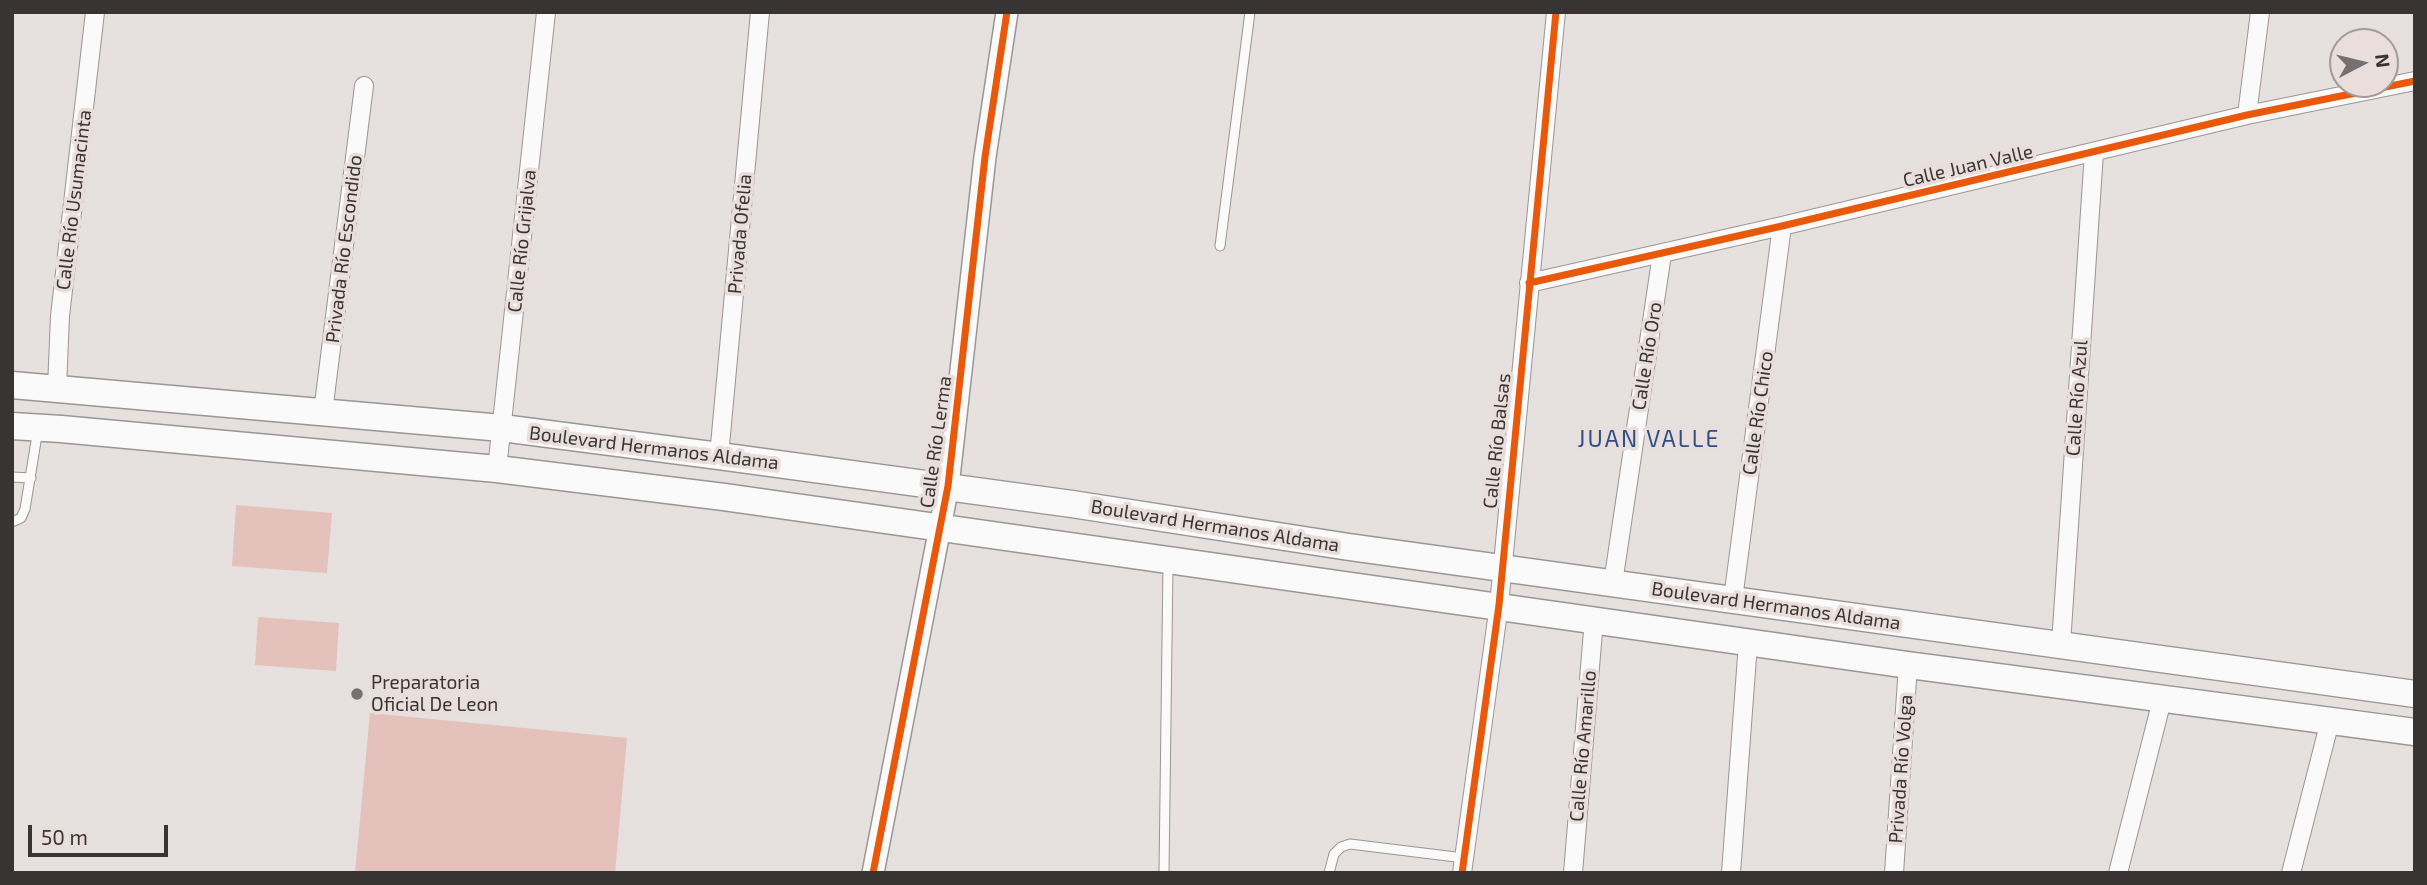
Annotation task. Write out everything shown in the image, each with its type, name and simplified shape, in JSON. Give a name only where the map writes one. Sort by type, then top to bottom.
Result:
[{"type":"main road","name":"Boulevard Hermanos Aldama","points":[[12,385],[502,428],[948,486],[1349,547],[2415,694]]},
{"type":"main road","name":"Boulevard Hermanos Aldama","points":[[25,427],[497,469],[940,527],[1499,605],[1748,643],[2415,732]]},
{"type":"street","name":"Calle Río Usumacinta","points":[[57,388],[60,316],[96,12]]},
{"type":"street","name":"Calle Río Grijalva","points":[[497,469],[545,12]]},
{"type":"street","name":"Privada Ofelia","points":[[719,456],[760,12]]},
{"type":"street","name":"Calle Río Lerma","points":[[873,873],[948,486],[985,157],[1007,12]]},
{"type":"street","name":"Calle Río Balsas","points":[[1463,865],[1499,605],[1556,12]]},
{"type":"street","points":[[2247,114],[2260,12]]},
{"type":"street","name":"Calle Juan Valle","points":[[1528,283],[1782,226],[2247,114],[2415,81]]},
{"type":"street","name":"Privada Río Escondido","points":[[323,412],[364,86]]},
{"type":"street","name":"Calle Río Azul","points":[[2061,644],[2094,152]]},
{"type":"street","name":"Calle Río Chico","points":[[1733,599],[1782,226]]},
{"type":"street","name":"Calle Río Oro","points":[[1613,583],[1662,254]]},
{"type":"street","name":"Calle Río Amarillo","points":[[1573,873],[1594,619]]},
{"type":"street","points":[[1731,873],[1748,643]]},
{"type":"street","name":"Privada Río Volga","points":[[1894,873],[1908,665]]},
{"type":"street","points":[[2118,873],[2162,700]]},
{"type":"street","points":[[2291,873],[2330,721]]},
{"type":"lane","points":[[1220,246],[1250,12]]},
{"type":"lane","points":[[12,523],[21,518],[25,509],[32,478],[25,427]]},
{"type":"lane","points":[[12,477],[32,478]]},
{"type":"lane","points":[[1164,873],[1168,559]]},
{"type":"lane","points":[[1329,873],[1334,854],[1341,847],[1350,844],[1463,865]]},
{"type":"shaded area","points":[[236,505],[332,513],[327,573],[232,566]]},
{"type":"shaded area","points":[[258,617],[339,623],[336,671],[255,665]]},
{"type":"shaded area","points":[[370,713],[627,738],[615,873],[355,873]]},
{"type":"cycle path","points":[[873,873],[948,486],[985,157],[1007,12]]},
{"type":"cycle path","points":[[1462,873],[1499,605],[1556,12]]},
{"type":"cycle path","points":[[1529,283],[1782,226],[2247,115],[2415,81]]},
{"type":"place","name":"Preparatoria Oficial De Leon","points":[[357,694]]},
{"type":"district","name":"JUAN VALLE","points":[[1649,439]]}]
